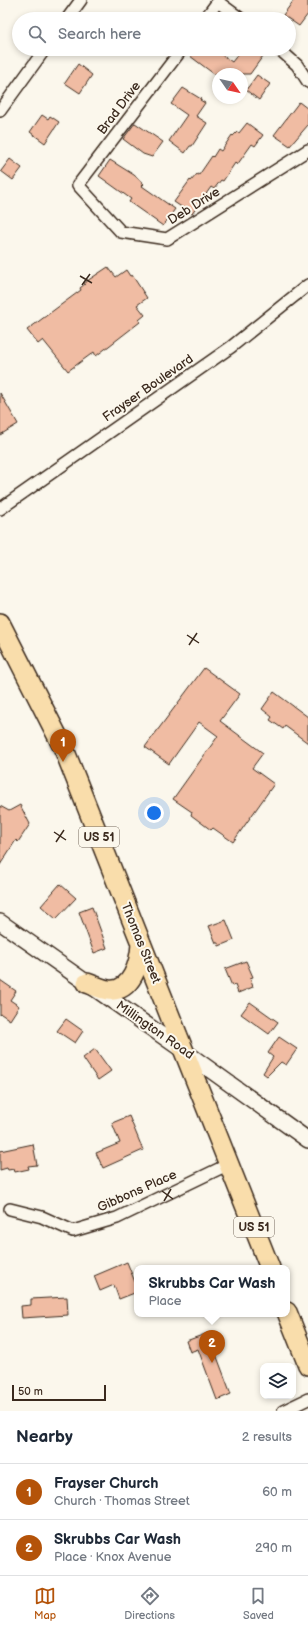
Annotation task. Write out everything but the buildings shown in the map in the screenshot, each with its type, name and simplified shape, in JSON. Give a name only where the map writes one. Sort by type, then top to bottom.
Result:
[{"type":"highway","name":"Thomas Street","points":[[0,623],[64,749],[269,1265]]},
{"type":"highway","points":[[87,983],[108,990],[116,989],[124,985],[132,978],[137,967],[141,957],[141,944]]},
{"type":"highway","points":[[289,1317],[308,1365]]},
{"type":"main road","name":"Millington Road","points":[[0,922],[308,1140]]},
{"type":"street","points":[[72,12],[81,0]]},
{"type":"street","points":[[210,12],[219,1],[232,12]]},
{"type":"street","points":[[0,111],[40,56]]},
{"type":"street","name":"Brad Drive","points":[[78,185],[177,56]]},
{"type":"street","points":[[287,56],[297,65],[308,82]]},
{"type":"street","name":"Deb Drive","points":[[78,185],[121,232],[167,239],[308,150]]},
{"type":"street","name":"Frayser Boulevard","points":[[0,509],[231,347],[308,285]]},
{"type":"street","name":"Gibbons Place","points":[[10,1209],[42,1217],[73,1231],[117,1218],[229,1164]]},
{"type":"street","points":[[282,1411],[308,1399]]},
{"type":"place","name":"Frayser Church","points":[[63,762]]},
{"type":"place","name":"Skrubbs Car Wash","points":[[212,1363]]}]
